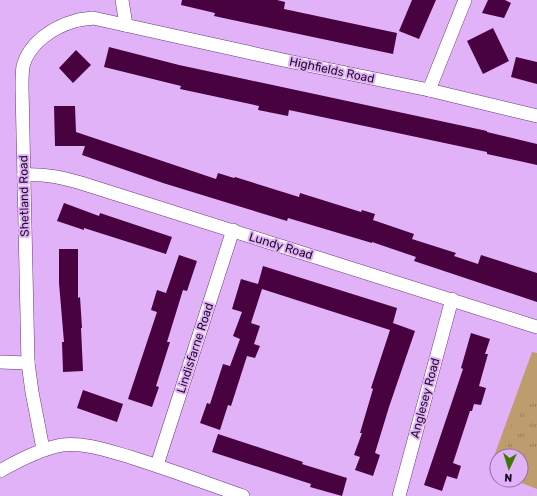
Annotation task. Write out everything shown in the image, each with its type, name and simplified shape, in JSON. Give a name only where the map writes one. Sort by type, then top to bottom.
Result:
[{"type":"street","points":[[122,0],[126,25]]},
{"type":"street","points":[[429,90],[465,0]]},
{"type":"street","name":"Shetland Road","points":[[43,449],[34,407],[28,363],[22,88],[23,67],[27,55],[33,46],[47,34],[65,24],[76,20],[93,18],[126,25]]},
{"type":"street","name":"Highfields Road","points":[[126,25],[283,60],[429,90],[537,116]]},
{"type":"street","name":"Lundy Road","points":[[24,175],[42,174],[58,176],[537,327]]},
{"type":"street","name":"Lindisfarne Road","points":[[157,465],[232,230]]},
{"type":"street","name":"Anglesey Road","points":[[399,496],[452,299]]},
{"type":"street","points":[[0,362],[28,363]]},
{"type":"street","points":[[0,471],[43,449],[63,445],[85,446],[109,451],[157,465],[243,496]]},
{"type":"green space","points":[[532,352],[537,353],[537,489],[529,486],[529,448],[497,448]]},
{"type":"green space","points":[[535,402],[537,404],[537,459],[529,457],[529,448],[508,448],[506,440],[514,418],[519,419],[523,403]]},
{"type":"building","points":[[182,0],[277,0],[285,2],[284,9],[397,33],[393,54],[214,16],[215,13],[181,5]]},
{"type":"building","points":[[412,0],[436,0],[419,39],[399,31]]},
{"type":"building","points":[[488,0],[505,0],[511,3],[504,18],[482,13]]},
{"type":"building","points":[[493,28],[509,61],[483,74],[467,41]]},
{"type":"building","points":[[109,47],[179,65],[487,131],[537,144],[537,165],[487,154],[487,152],[289,110],[288,116],[258,110],[259,106],[180,89],[181,86],[104,67]]},
{"type":"building","points":[[76,50],[91,65],[73,83],[59,68]]},
{"type":"building","points":[[516,57],[537,62],[537,84],[511,77]]},
{"type":"building","points":[[54,106],[75,106],[76,132],[216,179],[218,173],[299,197],[300,193],[361,212],[362,210],[375,214],[373,220],[414,234],[412,239],[456,253],[454,256],[478,264],[481,255],[537,273],[537,302],[414,261],[416,257],[372,242],[288,218],[287,221],[163,183],[82,155],[85,146],[55,146]]},
{"type":"building","points":[[64,203],[99,216],[100,213],[172,237],[166,254],[57,221]]},
{"type":"building","points":[[59,249],[78,249],[78,298],[80,297],[83,371],[63,372],[62,342],[64,342],[59,283]]},
{"type":"building","points":[[179,255],[197,261],[187,291],[183,290],[167,342],[170,342],[156,386],[159,387],[152,407],[128,399],[157,312],[151,310],[157,290],[166,293]]},
{"type":"building","points":[[263,266],[397,308],[393,323],[415,331],[375,453],[380,455],[373,476],[355,470],[360,457],[354,455],[362,433],[360,433],[373,389],[371,388],[390,330],[262,289],[251,323],[260,326],[254,344],[260,346],[255,358],[247,356],[231,406],[228,405],[220,430],[200,423],[207,403],[210,404],[223,364],[230,366],[240,339],[233,336],[242,312],[232,309],[241,279],[258,284]]},
{"type":"building","points":[[471,333],[490,339],[485,354],[488,354],[479,386],[486,388],[481,405],[474,404],[472,411],[470,411],[453,463],[461,466],[457,479],[447,476],[442,491],[424,485],[463,369],[461,368]]},
{"type":"building","points":[[83,390],[123,404],[117,422],[77,408]]},
{"type":"building","points":[[218,434],[303,462],[302,464],[347,478],[342,496],[310,487],[311,484],[212,452]]}]
